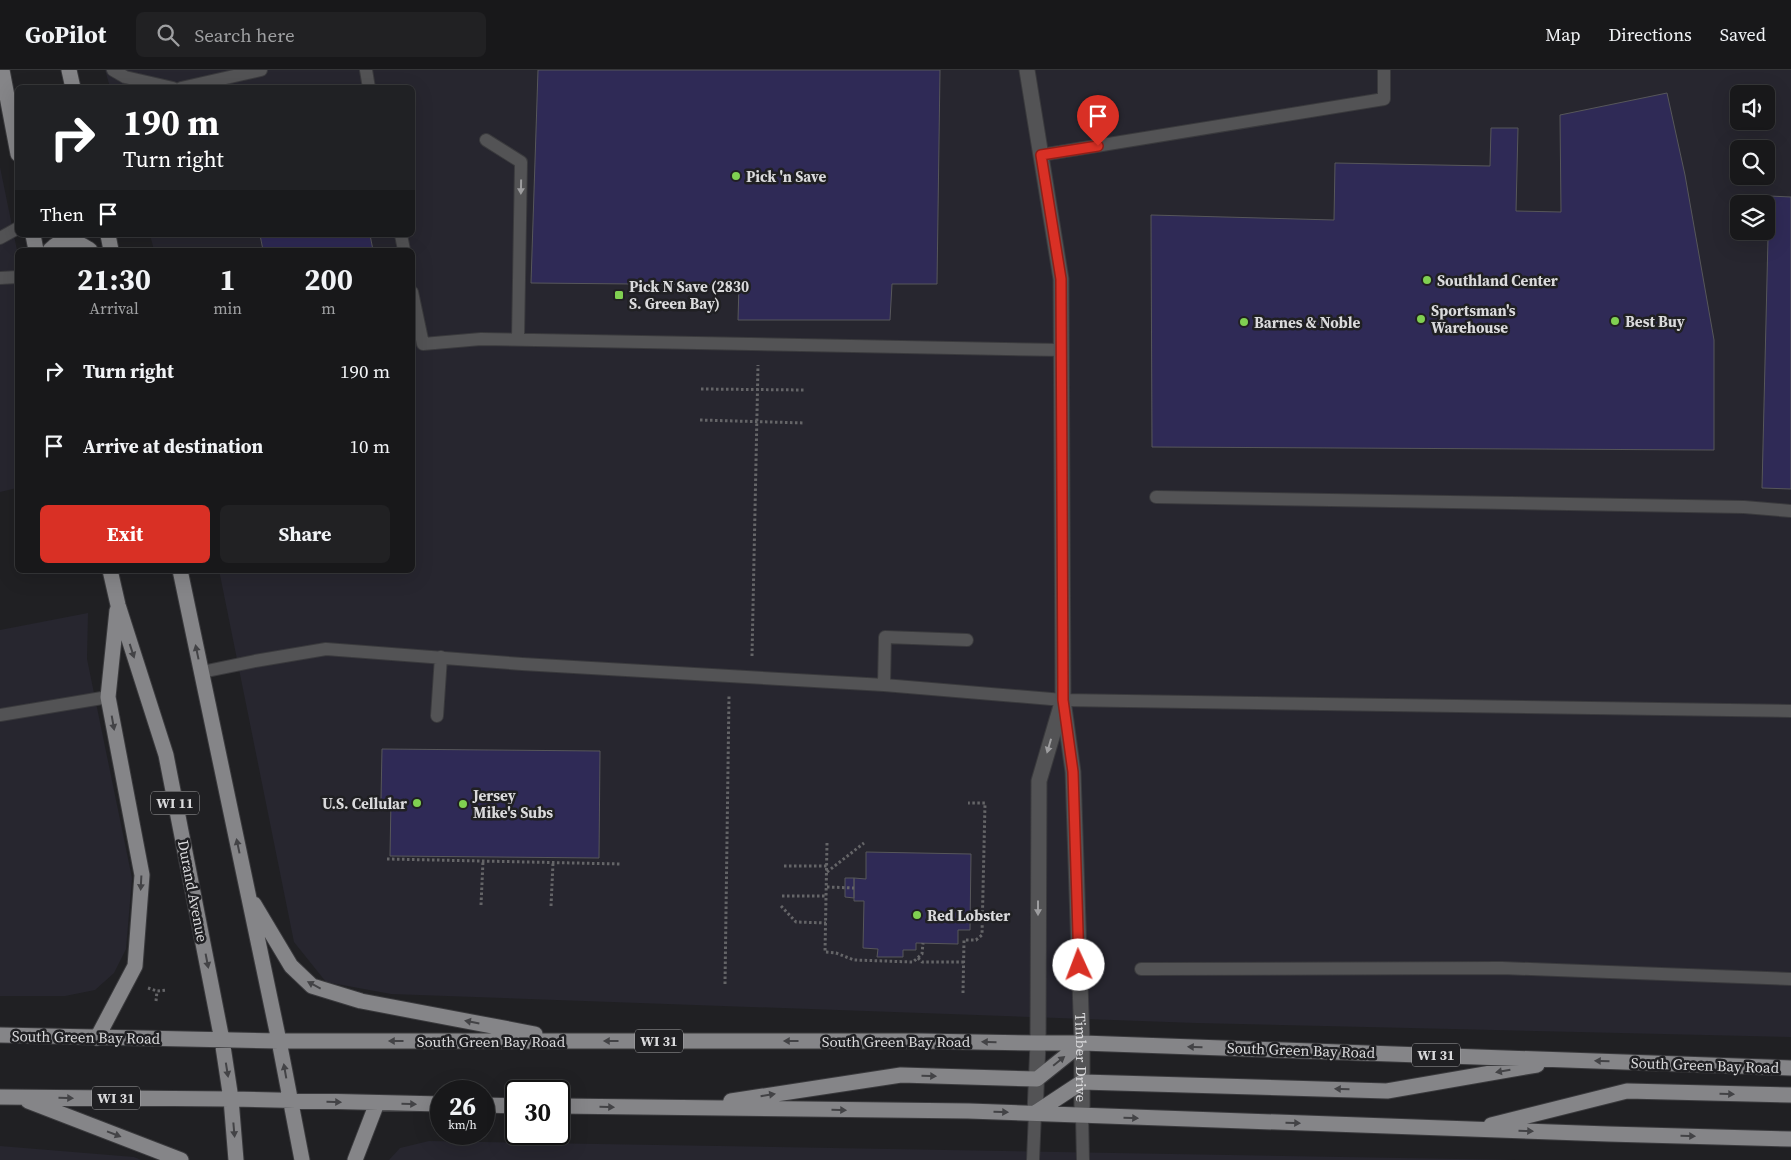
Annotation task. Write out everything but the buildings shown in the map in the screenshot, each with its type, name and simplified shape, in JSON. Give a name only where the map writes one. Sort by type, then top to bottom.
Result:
[{"type":"main road","points":[[69,70],[72,85]]},
{"type":"main road","points":[[3,76],[15,88]]},
{"type":"main road","points":[[3,76],[15,138]]},
{"type":"main road","points":[[52,248],[60,241],[73,239],[87,248]]},
{"type":"main road","name":"Durand Avenue","points":[[111,573],[118,605],[166,754],[222,1040],[231,1099],[236,1160]]},
{"type":"main road","points":[[181,573],[280,1041],[302,1160]]},
{"type":"main road","points":[[97,1038],[135,966],[142,875],[108,697],[118,605]]},
{"type":"main road","points":[[248,893],[291,966],[312,986],[361,1001],[571,1041]]},
{"type":"main road","name":"South Green Bay Road","points":[[0,1036],[280,1041],[920,1041],[1082,1043],[1791,1068]]},
{"type":"main road","points":[[685,1108],[901,1075],[1036,1079],[1082,1043]]},
{"type":"main road","points":[[1036,1113],[1082,1082],[1387,1090],[1568,1060]]},
{"type":"main road","points":[[1473,1129],[1627,1091],[1791,1095]]},
{"type":"main road","name":"WI 31","points":[[0,1097],[231,1099],[430,1104]]},
{"type":"main road","points":[[20,1097],[181,1160]]},
{"type":"main road","points":[[355,1160],[377,1103]]},
{"type":"main road","points":[[570,1106],[969,1111],[1791,1138]]},
{"type":"street","name":"Timber Drive","points":[[1027,70],[1061,279],[1063,700],[1073,772],[1082,1043],[1082,1116]]},
{"type":"street","name":"Timber Drive","points":[[1036,1113],[1039,781],[1063,700]]},
{"type":"lane","points":[[113,70],[125,77],[160,85]]},
{"type":"lane","points":[[194,85],[261,70]]},
{"type":"lane","points":[[366,70],[369,85]]},
{"type":"lane","points":[[1041,155],[1384,99],[1384,70]]},
{"type":"lane","points":[[486,140],[521,162],[518,339]]},
{"type":"lane","points":[[0,238],[15,230]]},
{"type":"lane","points":[[0,278],[15,277]]},
{"type":"lane","points":[[415,306],[423,344],[481,339],[518,339],[1062,350]]},
{"type":"lane","points":[[1156,497],[1744,507],[1791,511]]},
{"type":"lane","points":[[884,685],[885,637],[967,640]]},
{"type":"lane","points":[[202,672],[326,649],[540,665],[884,685],[1063,700],[1791,711]]},
{"type":"lane","points":[[437,716],[441,657]]},
{"type":"lane","points":[[0,715],[108,697]]},
{"type":"lane","points":[[1141,969],[1502,968],[1791,978]]},
{"type":"lane","points":[[1033,1160],[1036,1113]]},
{"type":"lane","points":[[1082,1116],[1083,1160]]},
{"type":"path","points":[[725,984],[729,694],[752,694],[758,344]]},
{"type":"path","points":[[701,389],[805,390]]},
{"type":"path","points":[[700,420],[805,423]]},
{"type":"path","points":[[963,993],[964,940],[976,940],[982,935],[985,803],[968,802]]},
{"type":"path","points":[[827,843],[825,952],[836,952],[854,960],[913,962],[922,954],[923,943]]},
{"type":"path","points":[[827,872],[864,843]]},
{"type":"path","points":[[387,859],[621,864]]},
{"type":"path","points":[[481,905],[483,861]]},
{"type":"path","points":[[551,906],[553,863]]},
{"type":"path","points":[[784,866],[827,866]]},
{"type":"path","points":[[827,888],[854,888]]},
{"type":"path","points":[[782,896],[826,896]]},
{"type":"path","points":[[782,906],[796,922],[826,923]]},
{"type":"path","points":[[918,958],[922,962],[964,962]]},
{"type":"path","points":[[148,988],[157,991],[167,990]]},
{"type":"path","points":[[156,1001],[157,991]]},
{"type":"shaded area","points":[[105,70],[1791,70],[1791,1037],[1196,1023],[391,994],[326,982],[294,942],[220,573],[415,573],[415,248],[153,248],[151,237],[415,237],[415,85],[109,85]]},
{"type":"shaded area","points":[[0,167],[17,248],[15,248],[15,488],[0,492]]},
{"type":"shaded area","points":[[88,613],[87,659],[132,878],[126,949],[114,973],[95,990],[65,996],[0,996],[0,630]]},
{"type":"shaded area","points":[[429,1141],[430,1145],[495,1145],[495,1142],[505,1142],[505,1145],[570,1145],[570,1143],[1517,1160],[389,1160],[400,1148]]},
{"type":"shaded area","points":[[0,1146],[134,1157],[141,1160],[0,1160]]},
{"type":"place","name":"Pick 'n Save","points":[[736,176]]},
{"type":"place","name":"Southland Center","points":[[1427,280]]},
{"type":"place","name":"Pick N Save (2830 S. Green Bay)","points":[[619,295]]},
{"type":"place","name":"Sportsman's Warehouse","points":[[1421,319]]},
{"type":"place","name":"Best Buy","points":[[1615,321]]},
{"type":"place","name":"Barnes & Noble","points":[[1244,322]]},
{"type":"place","name":"U.S. Cellular","points":[[417,803]]},
{"type":"place","name":"Jersey Mike's Subs","points":[[463,804]]},
{"type":"place","name":"Red Lobster","points":[[917,915]]},
{"type":"route","points":[[1079,965],[1073,772],[1063,700],[1061,279],[1041,155],[1098,146]]}]
